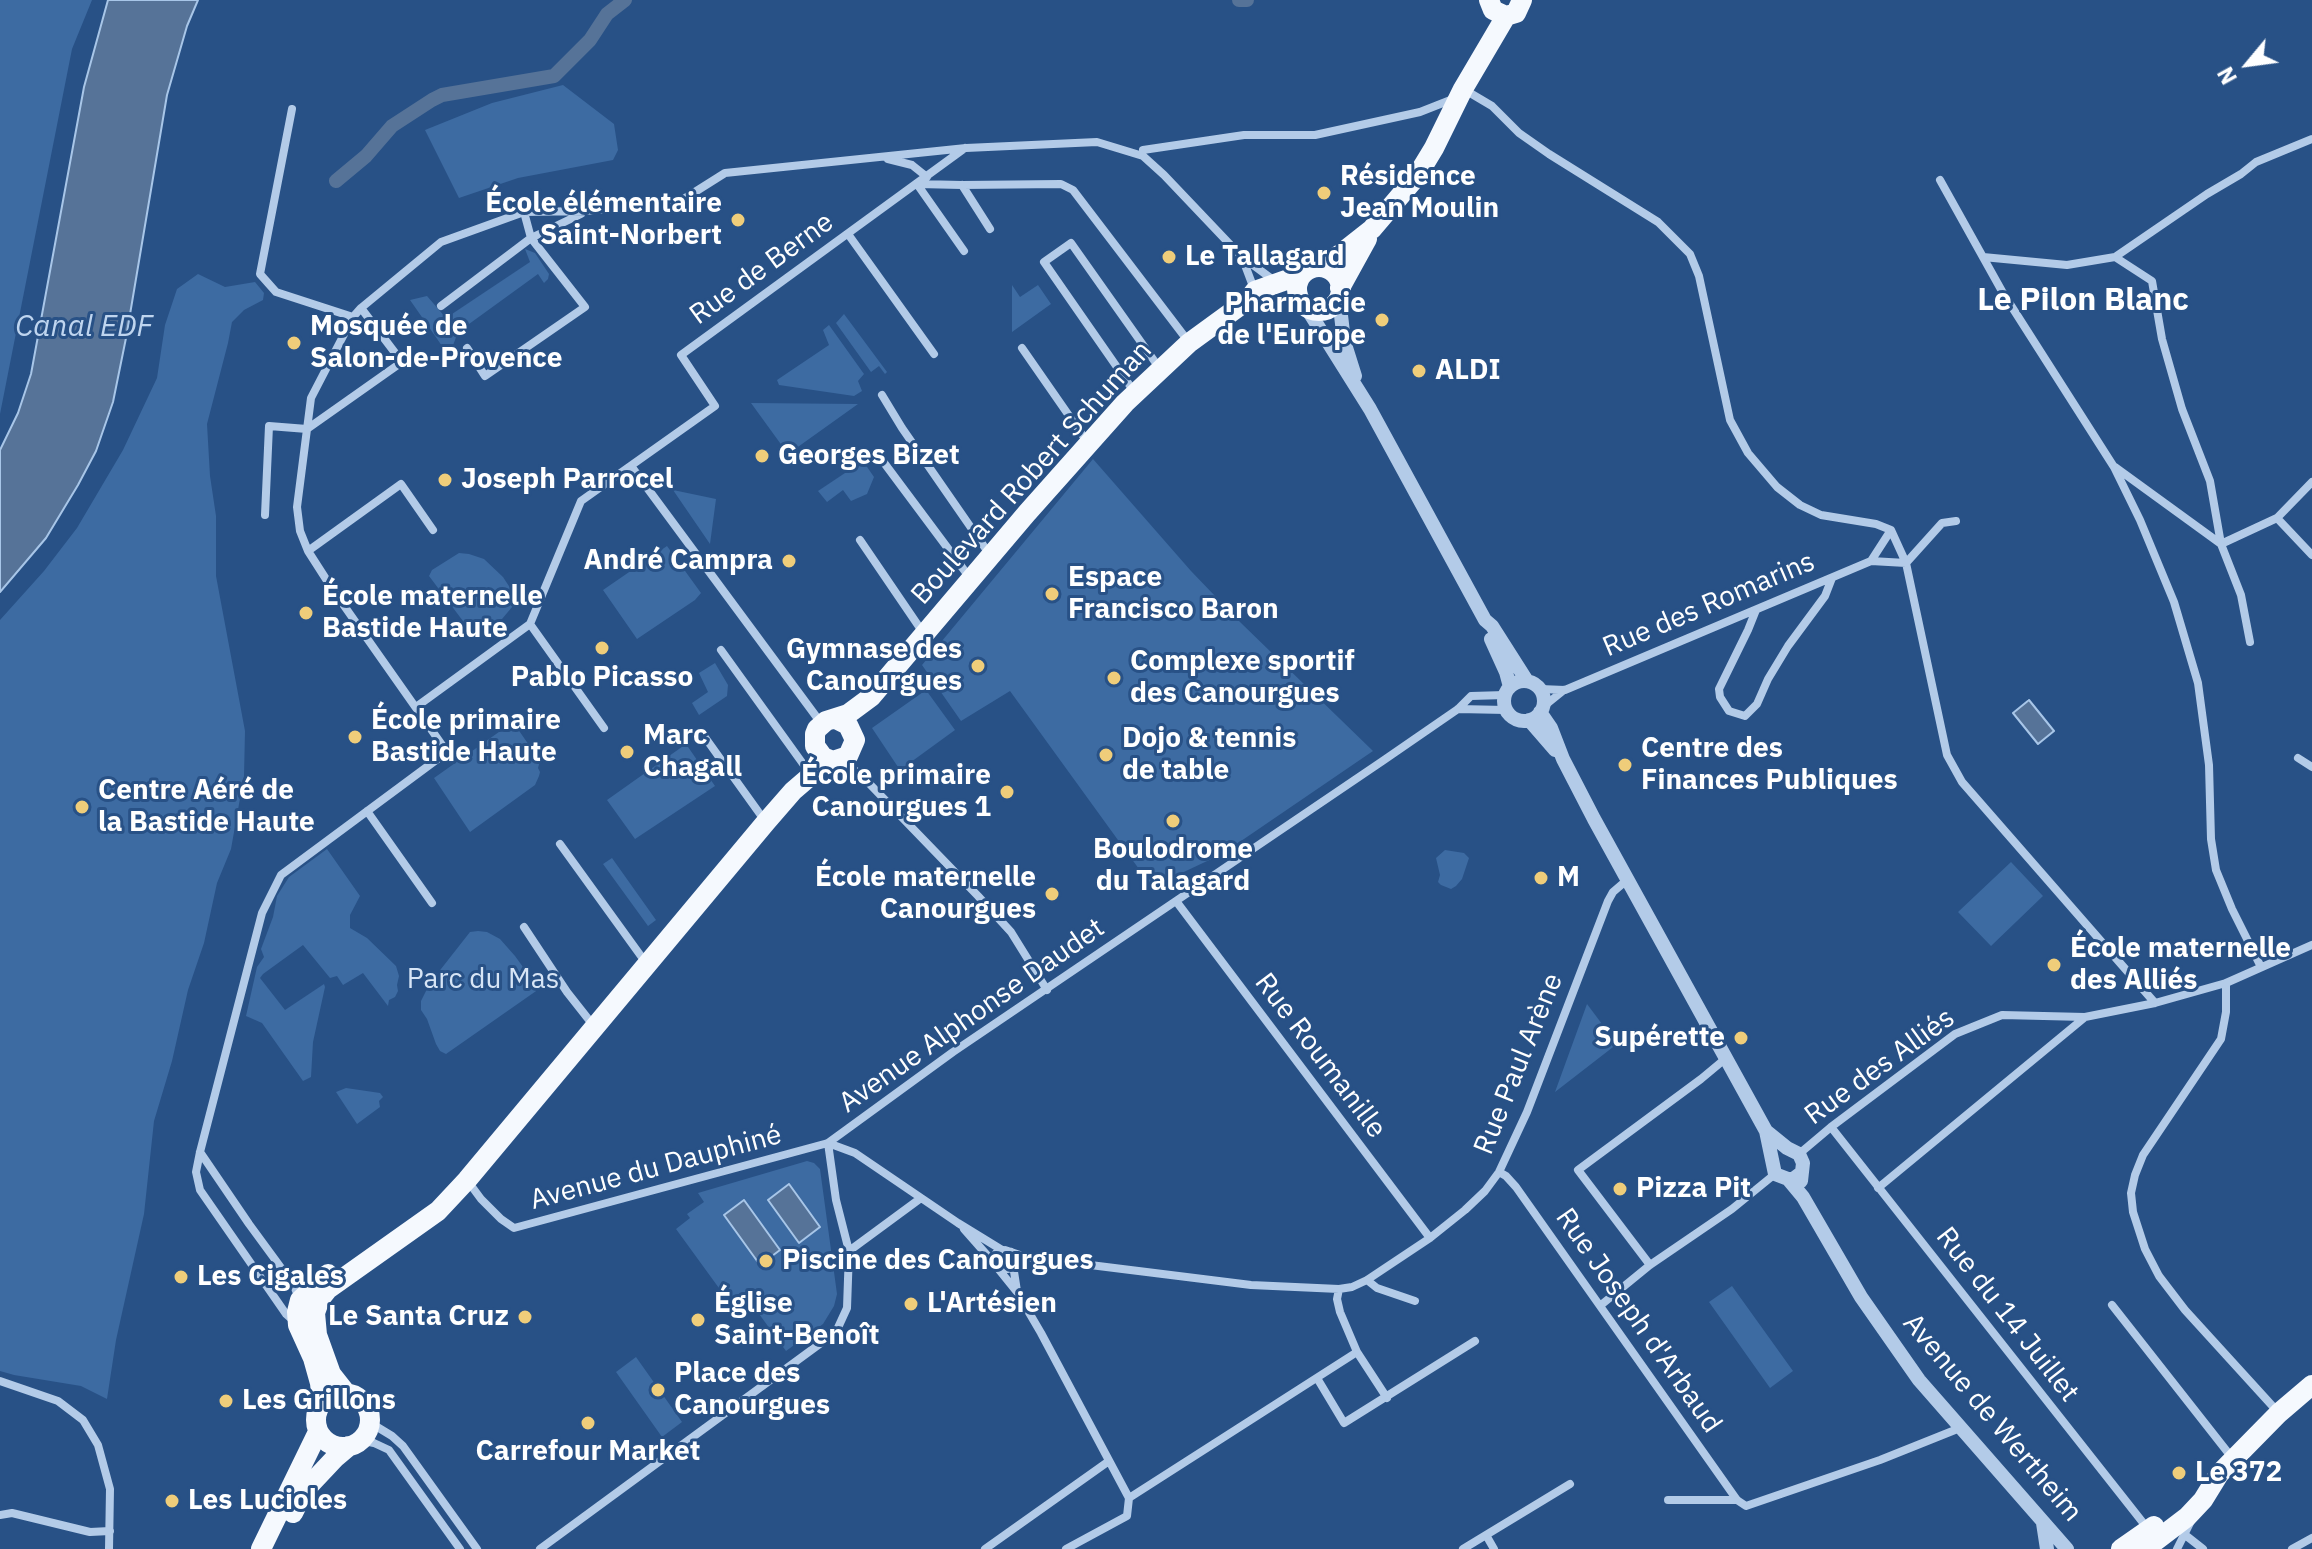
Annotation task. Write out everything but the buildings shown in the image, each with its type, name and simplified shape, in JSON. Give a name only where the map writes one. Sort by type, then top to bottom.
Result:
[{"type":"main road","points":[[1252,296],[1277,298],[1312,310],[1330,308],[1372,229],[1417,176],[1434,148],[1468,62],[1489,22],[1492,7],[1516,13],[1522,0]]},
{"type":"main road","name":"Boulevard Robert Schuman","points":[[346,1393],[331,1374],[317,1335],[315,1313],[328,1289],[438,1211],[835,742],[848,714],[871,697],[971,578],[1136,393],[1189,343],[1252,296],[1311,271],[1339,255],[1372,229]]},
{"type":"main road","points":[[1304,305],[1297,292],[1299,279],[1311,271],[1331,272],[1336,276],[1339,293]]},
{"type":"main road","name":"Boulevard Robert Schuman","points":[[793,791],[806,768],[835,742]]},
{"type":"main road","name":"Boulevard Robert Schuman","points":[[300,1300],[327,1275],[367,1246],[430,1202],[461,1185]]},
{"type":"main road","points":[[267,1546],[290,1504],[318,1432],[316,1416],[322,1403],[313,1358],[298,1325],[300,1300]]},
{"type":"main road","points":[[2147,1539],[2312,1385]]},
{"type":"main road","points":[[290,1504],[360,1436],[369,1413],[360,1400],[346,1393],[337,1394],[322,1403]]},
{"type":"main road","points":[[318,1432],[331,1444],[360,1436]]},
{"type":"main road","points":[[2121,1549],[2187,1517],[2226,1466]]},
{"type":"street","points":[[1143,150],[1244,135],[1315,135],[1420,112],[1455,101],[1492,106],[1529,140],[1658,222],[1690,254],[1699,276],[1730,420],[1748,453],[1777,487],[1800,505],[1821,515],[1876,524],[1891,530],[1906,563],[1947,755],[1962,782],[2155,1003]]},
{"type":"street","points":[[292,109],[260,274],[276,292],[353,317]]},
{"type":"street","points":[[1983,257],[2067,265],[2115,257],[2256,162],[2312,139]]},
{"type":"street","points":[[298,1325],[286,1314],[200,1190],[196,1172],[262,913],[281,875],[447,752],[308,551],[300,531],[297,507],[311,398],[353,317],[361,308],[441,242],[524,212],[585,211],[679,202],[725,173],[966,148],[1097,142],[1143,156],[1241,256],[1277,283]]},
{"type":"street","name":"Rue de Berne","points":[[631,466],[715,406],[681,355],[966,148]]},
{"type":"street","points":[[883,158],[912,165],[927,177]]},
{"type":"street","points":[[1940,180],[2003,293],[2114,467],[2174,602],[2198,683],[2209,765],[2211,839],[2216,870],[2261,967]]},
{"type":"street","points":[[917,184],[1061,184],[1073,190],[1189,343]]},
{"type":"street","points":[[917,184],[964,251]]},
{"type":"street","points":[[962,185],[990,229]]},
{"type":"street","points":[[441,306],[531,238],[585,211]]},
{"type":"street","points":[[467,348],[485,376],[585,307],[531,238],[524,212]]},
{"type":"street","points":[[848,234],[934,354]]},
{"type":"street","points":[[1136,393],[1044,262],[1071,243],[1161,370]]},
{"type":"street","points":[[1241,256],[1252,296]]},
{"type":"street","points":[[2115,257],[2152,281],[2162,339],[2182,409],[2210,481],[2221,544],[2241,595],[2250,642]]},
{"type":"street","points":[[1339,293],[1344,341],[1360,392]]},
{"type":"street","points":[[1304,305],[1360,392],[1485,620],[1544,701],[1538,713],[1516,719],[1507,698],[1506,672],[1485,620]]},
{"type":"street","points":[[265,515],[269,426],[307,429],[402,362],[361,308]]},
{"type":"street","points":[[1022,348],[1089,443]]},
{"type":"street","points":[[882,395],[991,556]]},
{"type":"street","points":[[879,456],[971,578]]},
{"type":"street","points":[[416,707],[530,624],[581,501],[631,466],[859,773],[949,863],[1011,932],[1047,990]]},
{"type":"street","points":[[2114,467],[2221,544]]},
{"type":"street","points":[[2221,544],[2277,518],[2312,482]]},
{"type":"street","points":[[308,551],[401,484],[433,530]]},
{"type":"street","points":[[2277,518],[2312,555]]},
{"type":"street","points":[[1906,563],[1942,523],[1956,521]]},
{"type":"street","points":[[1891,530],[1871,561],[1906,563]]},
{"type":"street","points":[[860,540],[925,634]]},
{"type":"street","name":"Rue des Romarins","points":[[1538,713],[1565,690],[1871,561]]},
{"type":"street","points":[[1756,610],[1719,689],[1720,697],[1729,711],[1745,716],[1757,704],[1768,679],[1825,596],[1832,578]]},
{"type":"street","points":[[530,624],[604,728]]},
{"type":"street","points":[[721,650],[806,768]]},
{"type":"street","points":[[1458,709],[1507,698],[1515,683],[1534,685]]},
{"type":"street","name":"Rue des Romarins","points":[[1534,685],[1565,690]]},
{"type":"street","name":"Avenue Alphonse Daudet","points":[[828,1143],[943,1059],[1458,709],[1471,696],[1507,698]]},
{"type":"street","name":"Avenue de Wertheim","points":[[1538,713],[1766,1131],[1784,1171],[1803,1197],[1844,1270],[1919,1380],[2067,1549]]},
{"type":"street","points":[[704,736],[766,822]]},
{"type":"street","points":[[835,742],[859,773]]},
{"type":"street","points":[[2298,758],[2312,767]]},
{"type":"street","points":[[367,811],[432,903]]},
{"type":"street","points":[[560,844],[647,964]]},
{"type":"street","name":"Rue Paul Arène","points":[[1339,1289],[1367,1280],[1430,1238],[1475,1201],[1499,1172],[1527,1112],[1608,901],[1627,880]]},
{"type":"street","name":"Rue Roumanille","points":[[1176,901],[1430,1238]]},
{"type":"street","points":[[524,927],[567,992],[594,1026]]},
{"type":"street","name":"Rue des Alliés","points":[[1793,1151],[1831,1127],[1955,1034],[2002,1015],[2085,1017],[2155,1003],[2226,983],[2312,945]]},
{"type":"street","points":[[2226,983],[2226,1012],[2221,1039],[2143,1155],[2131,1193],[2133,1212],[2145,1249],[2159,1276],[2185,1310],[2279,1413]]},
{"type":"street","points":[[1878,1188],[2085,1017]]},
{"type":"street","points":[[1650,1265],[1578,1170],[1725,1059]]},
{"type":"street","name":"Rue du 14 Juillet","points":[[1831,1127],[2147,1539]]},
{"type":"street","name":"Avenue de Wertheim","points":[[1766,1131],[1793,1151]]},
{"type":"street","points":[[540,1549],[836,1332],[847,1308],[849,1251],[836,1200],[828,1143],[855,1153],[1010,1257],[1017,1292]]},
{"type":"street","name":"Avenue du Dauphiné","points":[[461,1185],[514,1228],[828,1143]]},
{"type":"street","points":[[1601,1305],[1650,1265],[1784,1171],[1803,1163],[1793,1151],[1778,1152],[1784,1171]]},
{"type":"street","points":[[200,1152],[293,1284],[317,1335]]},
{"type":"street","name":"Rue Joseph d'Arbaud","points":[[1499,1172],[1516,1187],[1737,1500]]},
{"type":"street","points":[[849,1251],[921,1198]]},
{"type":"street","points":[[958,1223],[1017,1292],[1129,1498],[1127,1516],[1066,1549]]},
{"type":"street","points":[[996,1265],[996,1253],[1251,1285],[1339,1289],[1337,1299],[1340,1312],[1357,1352],[1387,1398]]},
{"type":"street","points":[[996,1265],[1008,1269],[1010,1257]]},
{"type":"street","points":[[1367,1280],[1377,1288],[1415,1301]]},
{"type":"street","points":[[2112,1305],[2226,1466]]},
{"type":"street","points":[[1317,1378],[1344,1423],[1475,1341]]},
{"type":"street","points":[[1129,1498],[1357,1352]]},
{"type":"street","points":[[0,1381],[58,1401],[83,1420],[98,1445],[110,1489],[109,1549]]},
{"type":"street","points":[[1668,1500],[1737,1500],[1746,1506],[1880,1460],[1960,1428]]},
{"type":"street","points":[[360,1436],[389,1450],[460,1549]]},
{"type":"street","points":[[360,1436],[392,1436],[403,1446],[477,1549]]},
{"type":"street","points":[[985,1549],[1109,1461]]},
{"type":"street","points":[[1463,1549],[1570,1484]]},
{"type":"street","points":[[2177,1549],[2203,1500]]},
{"type":"street","points":[[0,1515],[12,1513],[90,1532],[110,1531]]},
{"type":"street","points":[[2043,1522],[2047,1549]]},
{"type":"street","points":[[2184,1534],[2203,1549]]},
{"type":"street","points":[[1486,1535],[1494,1549]]},
{"type":"street","points":[[2292,1549],[2312,1538]]},
{"type":"green space","points":[[0,0],[92,0],[72,49],[0,414]]},
{"type":"green space","points":[[563,85],[614,124],[618,150],[613,160],[518,178],[459,198],[425,130],[492,103]]},
{"type":"green space","points":[[525,249],[535,253],[549,274],[548,279],[544,283],[538,274],[458,332],[449,356],[410,300],[427,296],[446,318],[530,262]]},
{"type":"green space","points":[[198,274],[225,287],[255,282],[264,293],[263,300],[244,310],[232,322],[207,424],[216,516],[216,576],[245,731],[244,776],[231,849],[217,883],[204,943],[188,990],[154,1121],[144,1214],[116,1340],[107,1399],[81,1386],[0,1371],[0,620],[77,528],[123,450],[157,378],[165,325],[177,289]]},
{"type":"green space","points":[[1012,285],[1020,297],[1038,285],[1051,304],[1012,332]]},
{"type":"green space","points":[[844,314],[887,372],[885,374],[879,366],[871,372],[836,323]]},
{"type":"green space","points":[[829,325],[864,374],[858,381],[862,391],[854,396],[779,385],[777,380],[829,345],[823,330]]},
{"type":"green space","points":[[751,403],[858,404],[788,454]]},
{"type":"green space","name":"Complexe sportif des Canourgues","points":[[1093,459],[1191,571],[1373,751],[1222,854],[1152,887],[1010,691],[961,721],[922,665]]},
{"type":"green space","points":[[863,461],[874,477],[867,494],[851,501],[843,490],[827,502],[818,491]]},
{"type":"green space","points":[[673,490],[716,499],[710,544]]},
{"type":"green space","points":[[667,546],[701,593],[637,639],[603,590]]},
{"type":"green space","points":[[459,553],[484,559],[503,577],[518,600],[502,619],[472,633],[429,576],[432,570]]},
{"type":"green space","points":[[715,663],[728,685],[727,696],[699,715],[692,703],[708,692],[699,673]]},
{"type":"green space","points":[[926,690],[955,730],[900,770],[872,728]]},
{"type":"green space","points":[[513,722],[540,761],[539,776],[535,785],[470,832],[434,778]]},
{"type":"green space","points":[[686,744],[715,786],[635,839],[607,800]]},
{"type":"green space","points":[[327,849],[360,896],[350,915],[350,928],[367,938],[396,966],[398,991],[389,1000],[388,1006],[363,973],[343,985],[337,976],[330,978],[303,945],[263,974],[260,978],[285,1010],[324,984],[313,1042],[311,1077],[303,1081],[262,1023],[246,1016],[257,967],[264,957],[261,949],[277,896],[289,877]]},
{"type":"green space","points":[[1445,850],[1464,853],[1469,858],[1462,879],[1451,889],[1438,882],[1440,875],[1436,858]]},
{"type":"green space","points":[[612,858],[656,920],[648,926],[603,864]]},
{"type":"green space","points":[[2011,862],[2043,896],[1991,946],[1958,912]]},
{"type":"green space","name":"Parc du Mas","points":[[478,931],[500,939],[539,989],[446,1054],[436,1044],[421,1010],[421,1001],[430,983],[470,932]]},
{"type":"green space","points":[[1587,1004],[1617,1044],[1555,1092]]},
{"type":"green space","points":[[346,1088],[380,1093],[383,1097],[379,1101],[380,1107],[357,1124],[336,1092]]},
{"type":"green space","name":"Piscine des Canourgues","points":[[807,1161],[820,1169],[837,1294],[823,1324],[786,1351],[746,1296],[732,1306],[676,1229],[690,1218],[687,1214],[704,1202],[698,1193]]},
{"type":"green space","points":[[1732,1286],[1793,1371],[1770,1388],[1709,1302]]},
{"type":"green space","points":[[636,1357],[682,1422],[662,1437],[616,1372]]},
{"type":"water","name":"Canal EDF","points":[[108,0],[198,0],[167,95],[113,402],[96,451],[78,485],[46,538],[0,592],[0,450],[18,413],[31,374],[84,87]]},
{"type":"water","points":[[2029,700],[2054,731],[2038,744],[2013,713]]},
{"type":"water","points":[[789,1184],[820,1227],[799,1243],[768,1200]]},
{"type":"water","points":[[744,1200],[780,1250],[760,1265],[724,1215]]},
{"type":"waterway","points":[[336,181],[366,156],[392,126],[442,95],[554,76],[590,40],[607,14],[625,0]]},
{"type":"waterway","points":[[1239,0],[1247,0]]},
{"type":"place","name":"Résidence Jean Moulin","points":[[1324,193]]},
{"type":"place","name":"École élémentaire Saint-Norbert","points":[[738,220]]},
{"type":"place","name":"Le Tallagard","points":[[1169,257]]},
{"type":"place","name":"Pharmacie de l'Europe","points":[[1382,320]]},
{"type":"place","name":"Mosquée de Salon-de-Provence","points":[[294,343]]},
{"type":"place","name":"ALDI","points":[[1419,371]]},
{"type":"place","name":"Georges Bizet","points":[[762,456]]},
{"type":"place","name":"Joseph Parrocel","points":[[445,480]]},
{"type":"place","name":"André Campra","points":[[789,561]]},
{"type":"place","name":"Espace Francisco Baron","points":[[1052,594]]},
{"type":"place","name":"École maternelle Bastide Haute","points":[[306,613]]},
{"type":"place","name":"Pablo Picasso","points":[[602,648]]},
{"type":"place","name":"Gymnase des Canourgues","points":[[978,666]]},
{"type":"place","name":"Complexe sportif des Canourgues","points":[[1114,678]]},
{"type":"place","name":"École primaire Bastide Haute","points":[[355,737]]},
{"type":"place","name":"Marc Chagall","points":[[627,752]]},
{"type":"place","name":"Dojo & tennis de table","points":[[1106,755]]},
{"type":"place","name":"Centre des Finances Publiques","points":[[1625,765]]},
{"type":"place","name":"École primaire Canourgues 1","points":[[1007,792]]},
{"type":"place","name":"Centre Aéré de la Bastide Haute","points":[[82,807]]},
{"type":"place","name":"Boulodrome du Talagard","points":[[1173,821]]},
{"type":"place","name":"M","points":[[1541,878]]},
{"type":"place","name":"École maternelle Canourgues","points":[[1052,894]]},
{"type":"place","name":"École maternelle des Alliés","points":[[2054,965]]},
{"type":"place","name":"Supérette","points":[[1741,1038]]},
{"type":"place","name":"Pizza Pit","points":[[1620,1189]]},
{"type":"place","name":"Piscine des Canourgues","points":[[766,1261]]},
{"type":"place","name":"Les Cigales","points":[[181,1277]]},
{"type":"place","name":"L'Artésien","points":[[911,1304]]},
{"type":"place","name":"Le Santa Cruz","points":[[525,1317]]},
{"type":"place","name":"Église Saint-Benoît","points":[[698,1320]]},
{"type":"place","name":"Place des Canourgues","points":[[658,1390]]},
{"type":"place","name":"Les Grillons","points":[[226,1401]]},
{"type":"place","name":"Carrefour Market","points":[[588,1423]]},
{"type":"place","name":"Le 372","points":[[2179,1473]]},
{"type":"place","name":"Les Lucioles","points":[[172,1501]]},
{"type":"district","name":"Le Pilon Blanc","points":[[2083,301]]}]
